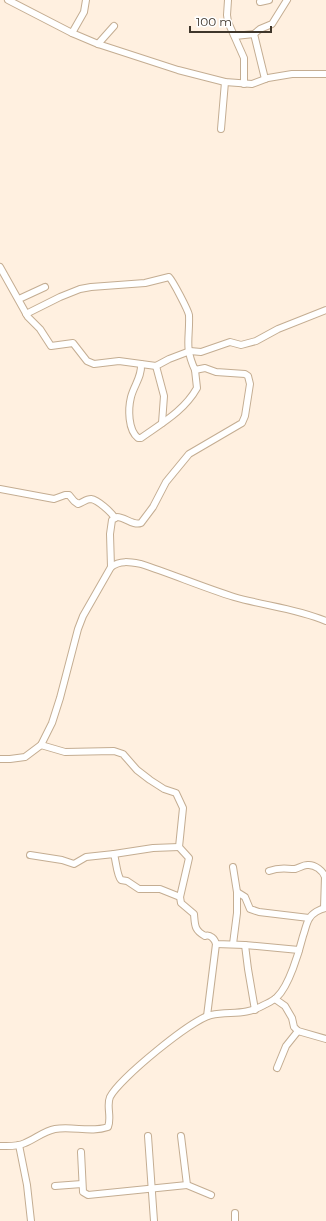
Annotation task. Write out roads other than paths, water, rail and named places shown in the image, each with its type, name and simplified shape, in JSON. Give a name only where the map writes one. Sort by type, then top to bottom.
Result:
[{"type":"street","points":[[8,0],[72,33],[98,44],[178,70],[225,82],[255,84],[265,79],[292,74],[326,74]]},
{"type":"street","points":[[72,33],[84,12],[86,0]]},
{"type":"street","points":[[228,0],[226,15],[244,58],[244,84]]},
{"type":"street","points":[[260,2],[269,0]]},
{"type":"street","points":[[235,36],[254,34],[260,29],[272,24],[287,0]]},
{"type":"street","points":[[98,44],[114,26]]},
{"type":"street","points":[[254,34],[265,79]]},
{"type":"street","points":[[221,129],[225,82]]},
{"type":"street","points":[[0,267],[26,314],[40,329],[52,347],[73,343],[87,361],[94,364],[119,361],[156,366],[169,359],[188,352],[201,352],[230,342],[241,345],[256,341],[278,329],[326,310]]},
{"type":"street","points":[[26,314],[80,289],[145,283],[169,277],[188,313],[188,352],[195,370],[198,386],[178,412],[140,438],[136,436],[130,421],[130,402],[141,374],[141,364]]},
{"type":"street","points":[[19,299],[45,287]]},
{"type":"street","points":[[156,366],[164,396],[162,423]]},
{"type":"street","points":[[111,567],[110,534],[112,520],[120,517],[135,524],[141,523],[153,507],[166,482],[189,454],[236,427],[244,420],[250,384],[248,376],[240,373],[216,372],[209,368],[195,370]]},
{"type":"street","points":[[0,489],[54,499],[69,495],[78,504],[90,499],[109,510],[115,518]]},
{"type":"street","points":[[0,759],[10,760],[25,756],[41,745],[52,723],[83,616],[111,567],[118,563],[141,564],[235,597],[269,606],[298,611],[326,621]]},
{"type":"street","points":[[41,745],[65,752],[114,751],[124,754],[137,770],[150,780],[164,789],[176,793],[183,808],[179,847],[189,858],[180,897],[181,904],[194,914],[194,924],[198,933],[205,936],[208,935],[215,940],[216,944],[207,1016]]},
{"type":"street","points":[[30,855],[62,860],[74,864],[86,857],[152,848],[179,847]]},
{"type":"street","points":[[114,854],[117,864],[118,878],[121,880],[127,881],[139,889],[160,889],[180,897]]},
{"type":"street","points":[[0,1146],[24,1144],[48,1131],[56,1129],[101,1129],[108,1127],[110,1118],[110,1097],[139,1066],[167,1043],[192,1024],[207,1016],[244,1013],[255,1010],[275,999],[283,988],[299,950],[309,918],[315,912],[325,908],[325,877],[324,874],[316,867],[308,865],[295,868],[278,868],[269,871]]},
{"type":"street","points":[[233,944],[237,914],[237,892],[234,867]]},
{"type":"street","points":[[237,892],[246,897],[249,908],[255,911],[309,918]]},
{"type":"street","points":[[216,944],[233,944],[299,950]]},
{"type":"street","points":[[245,945],[255,1010]]},
{"type":"street","points":[[275,999],[285,1006],[292,1018],[294,1026],[298,1031],[326,1039]]},
{"type":"street","points":[[277,1068],[286,1046],[298,1031]]},
{"type":"street","points":[[148,1136],[154,1221]]},
{"type":"street","points":[[181,1136],[187,1184]]},
{"type":"street","points":[[19,1145],[27,1185],[31,1221]]},
{"type":"street","points":[[81,1152],[83,1192],[91,1196],[187,1184],[211,1195]]},
{"type":"street","points":[[55,1186],[82,1184]]},
{"type":"street","points":[[235,1213],[235,1221]]}]
